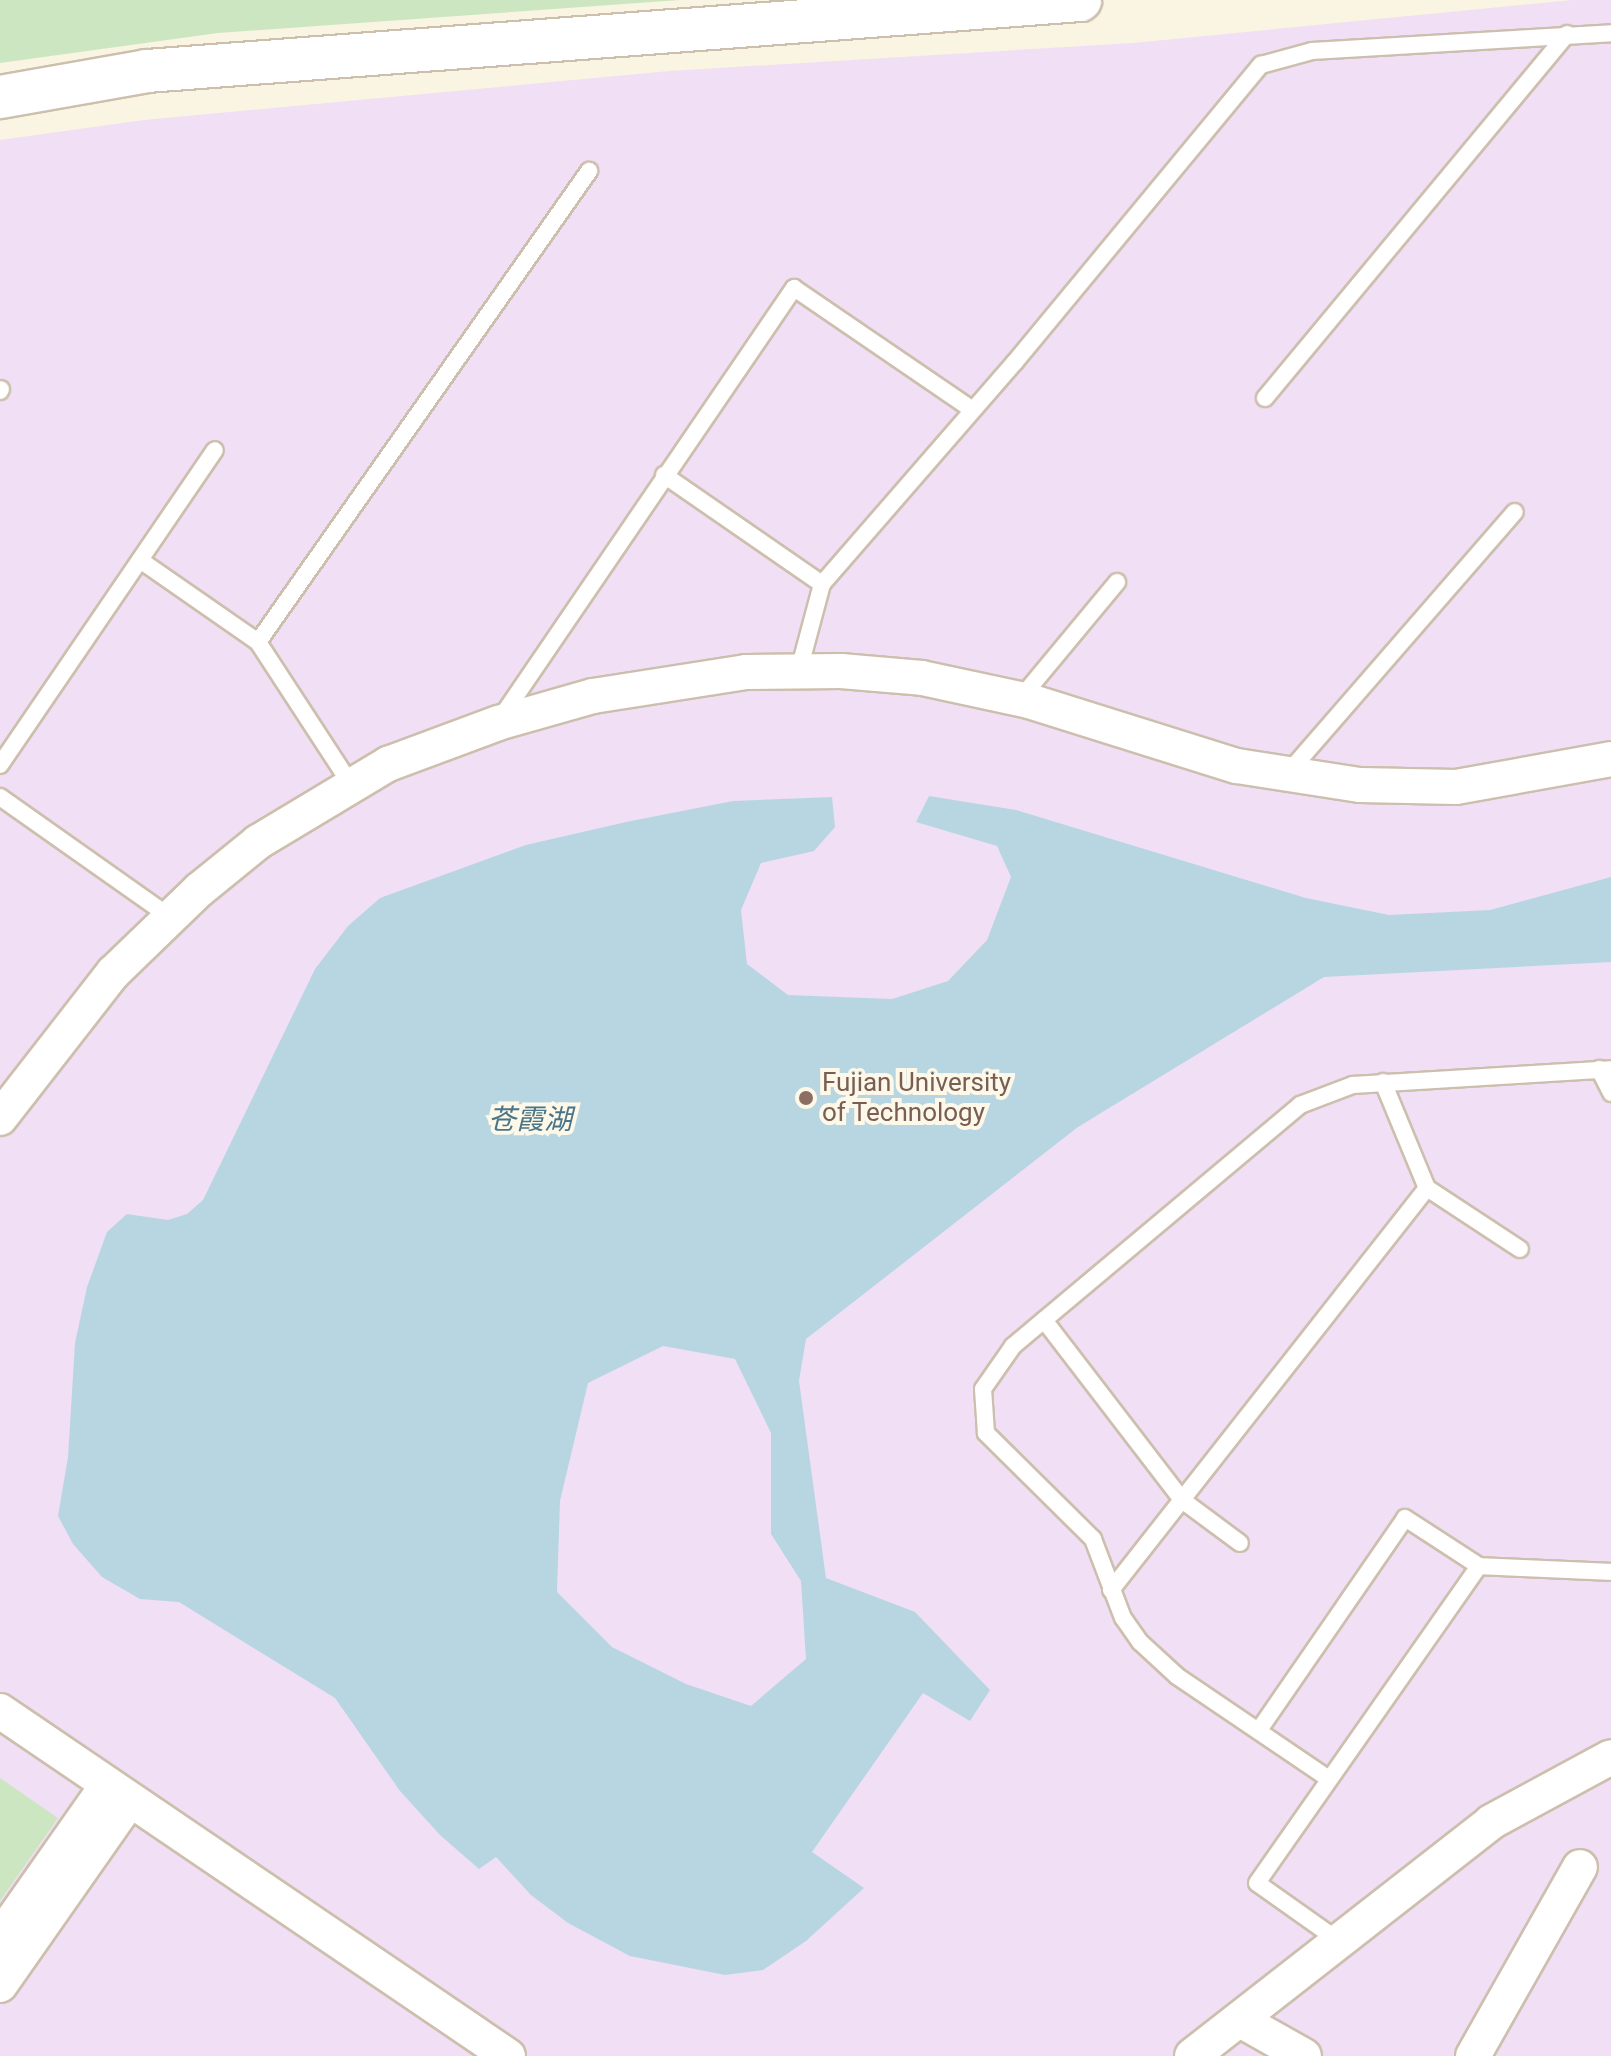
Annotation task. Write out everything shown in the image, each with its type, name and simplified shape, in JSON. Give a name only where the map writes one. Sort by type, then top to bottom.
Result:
[{"type":"street","points":[[0,97],[147,71],[1080,0]]},
{"type":"street","points":[[0,1118],[113,973],[170,917],[258,842],[350,783],[498,723],[593,696],[691,677],[799,670],[922,678],[1020,699],[1191,753],[1286,775],[1360,785],[1456,787],[1611,759]]},
{"type":"street","points":[[0,1711],[508,2056]]},
{"type":"street","points":[[1192,2056],[1242,2021],[1491,1822],[1611,1757]]},
{"type":"street","points":[[4,1960],[118,1793]]},
{"type":"street","points":[[1473,2056],[1580,1867]]},
{"type":"street","points":[[1242,2021],[1304,2056]]},
{"type":"lane","points":[[799,670],[822,584],[970,408],[1015,362],[1261,65],[1312,51],[1611,33]]},
{"type":"lane","points":[[1265,398],[1567,34]]},
{"type":"lane","points":[[258,642],[589,171]]},
{"type":"lane","points":[[498,723],[794,288],[970,408]]},
{"type":"lane","points":[[0,765],[215,450]]},
{"type":"lane","points":[[664,475],[822,584]]},
{"type":"lane","points":[[1286,775],[1515,512]]},
{"type":"lane","points":[[140,560],[258,642],[350,783]]},
{"type":"lane","points":[[1020,699],[1117,582]]},
{"type":"lane","points":[[0,797],[170,917]]},
{"type":"lane","points":[[1329,1779],[1158,1662],[1123,1618],[1093,1539],[986,1433],[981,1410],[994,1367],[1044,1320],[1300,1105],[1327,1092],[1383,1082],[1605,1069],[1611,1093]]},
{"type":"lane","points":[[1383,1082],[1427,1188],[1520,1249]]},
{"type":"lane","points":[[1111,1590],[1427,1188]]},
{"type":"lane","points":[[1044,1320],[1182,1500],[1240,1543]]},
{"type":"lane","points":[[1259,1730],[1405,1518],[1479,1566],[1611,1572]]},
{"type":"lane","points":[[1339,1941],[1257,1883],[1479,1566]]},
{"type":"shaded area","name":"Fujian University of Technology","points":[[1572,0],[1611,0],[1611,2056],[0,2056],[0,140],[144,120],[670,71],[1133,43]]},
{"type":"green space","points":[[0,0],[680,0],[218,33],[0,63]]},
{"type":"green space","points":[[0,1778],[58,1818],[0,1901]]},
{"type":"water","name":"苍霞湖","points":[[929,796],[1016,810],[1306,898],[1389,915],[1490,910],[1611,877],[1611,962],[1324,977],[1078,1127],[806,1339],[799,1381],[826,1578],[915,1612],[990,1690],[970,1721],[923,1693],[812,1852],[864,1888],[806,1941],[763,1970],[725,1975],[630,1956],[568,1923],[531,1895],[496,1857],[479,1869],[440,1835],[400,1791],[335,1698],[179,1602],[140,1599],[102,1577],[73,1544],[58,1516],[68,1457],[75,1343],[87,1287],[107,1232],[127,1214],[168,1220],[187,1214],[203,1200],[315,969],[348,926],[380,898],[526,845],[626,822],[733,801],[832,797],[835,827],[814,851],[761,863],[741,910],[747,964],[788,995],[892,999],[948,981],[987,940],[1011,877],[997,846],[916,822]],"holes":[[[663,1346],[735,1359],[771,1433],[771,1534],[801,1581],[806,1659],[751,1706],[686,1684],[612,1647],[557,1592],[560,1501],[588,1383]]]},
{"type":"place","name":"Fujian University of Technology","points":[[806,1098]]}]
